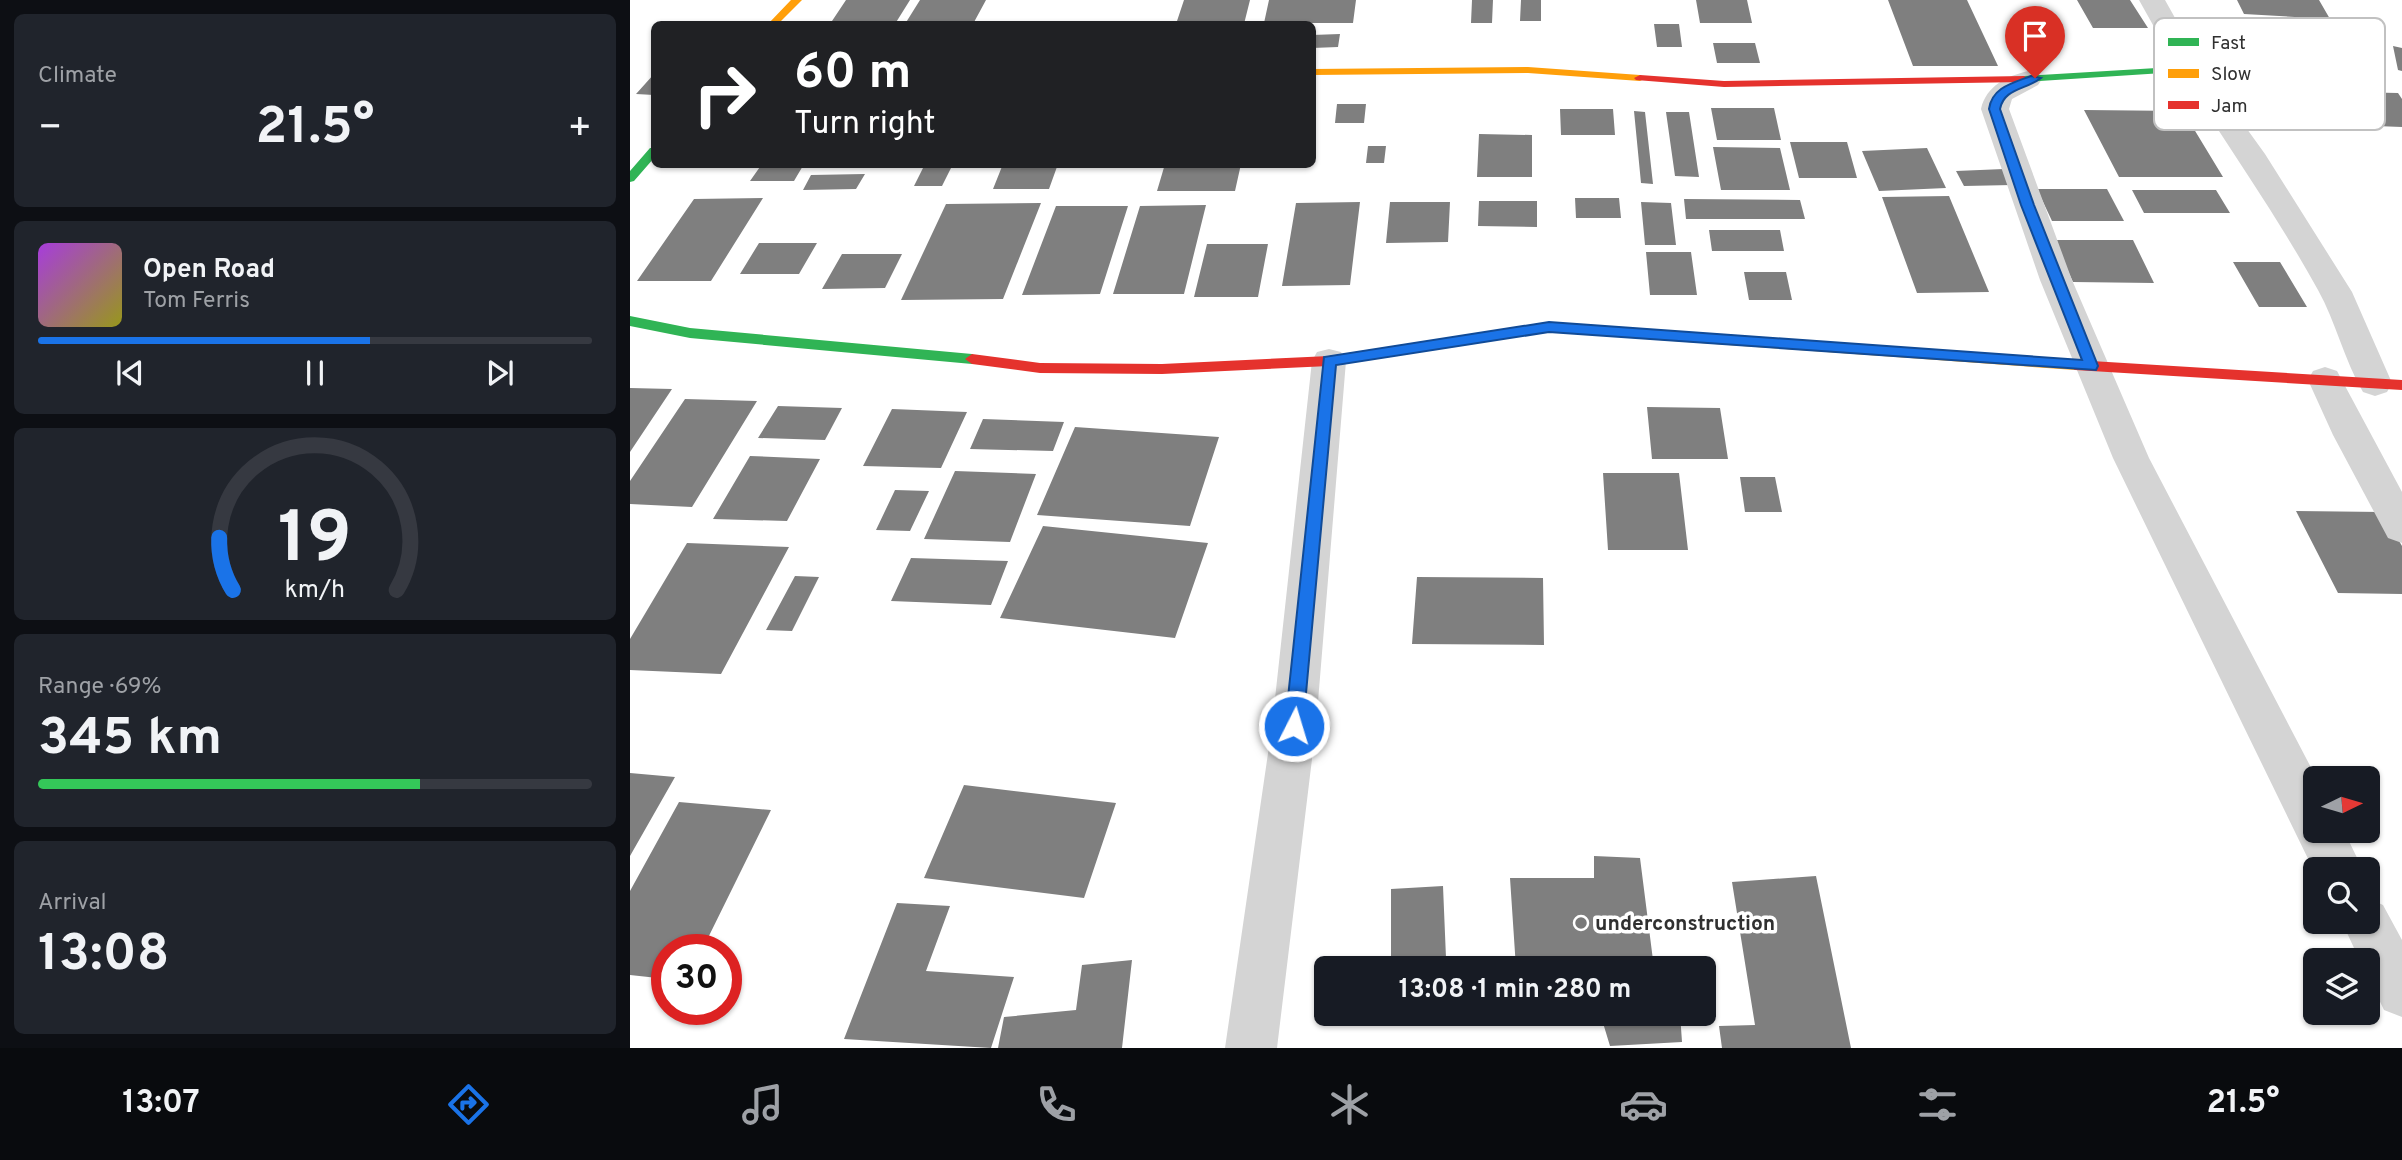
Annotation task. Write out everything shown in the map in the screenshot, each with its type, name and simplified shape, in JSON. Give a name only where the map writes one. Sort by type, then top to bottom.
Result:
[{"type":"street","points":[[776,21],[797,0]]},
{"type":"street","points":[[2152,0],[2162,18]]},
{"type":"street","points":[[1316,72],[1528,70],[1724,84],[2028,79],[2154,71]]},
{"type":"street","points":[[2028,79],[2005,90],[1996,99],[1995,109],[2032,218],[2091,366],[2137,470],[2303,799]]},
{"type":"street","points":[[2234,130],[2297,225],[2388,384]]},
{"type":"street","points":[[630,178],[651,154]]},
{"type":"street","points":[[630,321],[703,335],[975,359],[1040,368],[1162,369],[1329,361],[1549,327],[2091,366],[2388,384]]},
{"type":"street","points":[[1251,1048],[1294,726],[1329,361]]},
{"type":"street","points":[[2325,380],[2351,435],[2402,527]]},
{"type":"street","points":[[2372,934],[2402,992]]},
{"type":"building","points":[[846,0],[910,0],[897,21],[832,21]]},
{"type":"building","points":[[920,0],[986,0],[975,21],[907,21]]},
{"type":"building","points":[[1184,0],[1250,0],[1245,21],[1177,21]]},
{"type":"building","points":[[1269,0],[1356,0],[1353,23],[1264,21]]},
{"type":"building","points":[[1472,0],[1493,0],[1492,23],[1471,23]]},
{"type":"building","points":[[1521,0],[1541,0],[1541,21],[1520,21]]},
{"type":"building","points":[[1696,0],[1747,0],[1752,23],[1700,23]]},
{"type":"building","points":[[1888,0],[1967,0],[1998,66],[1913,66]]},
{"type":"building","points":[[2077,0],[2130,0],[2148,28],[2093,28]]},
{"type":"building","points":[[2237,0],[2319,0],[2329,18],[2313,18],[2244,14]]},
{"type":"building","points":[[1654,24],[1679,24],[1682,47],[1657,47]]},
{"type":"building","points":[[1340,34],[1338,47],[1316,48],[1316,35]]},
{"type":"building","points":[[1713,43],[1755,43],[1760,63],[1717,63]]},
{"type":"building","points":[[2393,46],[2402,48],[2402,71],[2398,70]]},
{"type":"building","points":[[651,77],[651,95],[636,94]]},
{"type":"building","points":[[2385,93],[2398,93],[2402,99],[2402,127],[2385,126]]},
{"type":"building","points":[[1337,104],[1366,104],[1364,123],[1335,123]]},
{"type":"building","points":[[1711,108],[1774,108],[1781,140],[1717,140]]},
{"type":"building","points":[[1560,109],[1613,109],[1615,135],[1561,135]]},
{"type":"building","points":[[2084,110],[2154,111],[2154,130],[2195,130],[2223,177],[2119,177]]},
{"type":"building","points":[[1634,111],[1645,112],[1653,184],[1641,183]]},
{"type":"building","points":[[1666,112],[1689,112],[1699,177],[1675,176]]},
{"type":"building","points":[[1479,134],[1532,135],[1532,177],[1477,177]]},
{"type":"building","points":[[1790,142],[1847,142],[1857,178],[1799,178]]},
{"type":"building","points":[[1368,146],[1386,146],[1384,163],[1366,163]]},
{"type":"building","points":[[1713,147],[1780,148],[1790,190],[1721,190]]},
{"type":"building","points":[[1927,148],[1946,188],[1879,191],[1862,151]]},
{"type":"building","points":[[759,168],[802,168],[794,181],[750,181]]},
{"type":"building","points":[[923,168],[951,168],[942,186],[914,186]]},
{"type":"building","points":[[1001,168],[1057,168],[1049,189],[993,189]]},
{"type":"building","points":[[1164,168],[1240,168],[1235,191],[1157,191]]},
{"type":"building","points":[[2004,169],[2012,185],[1964,186],[1956,171]]},
{"type":"building","points":[[865,174],[856,189],[803,190],[811,175]]},
{"type":"building","points":[[2037,189],[2107,189],[2124,221],[2052,221]]},
{"type":"building","points":[[2132,190],[2216,190],[2230,213],[2144,213]]},
{"type":"building","points":[[1949,196],[1989,292],[1917,293],[1882,197]]},
{"type":"building","points":[[763,198],[711,281],[637,281],[694,199]]},
{"type":"building","points":[[1575,198],[1619,198],[1621,218],[1576,218]]},
{"type":"building","points":[[1684,199],[1800,200],[1805,219],[1686,219]]},
{"type":"building","points":[[1479,201],[1537,201],[1537,227],[1478,226]]},
{"type":"building","points":[[1360,202],[1350,285],[1282,286],[1296,203]]},
{"type":"building","points":[[1390,202],[1450,202],[1448,242],[1386,243]]},
{"type":"building","points":[[1641,202],[1671,203],[1676,245],[1645,245]]},
{"type":"building","points":[[1041,203],[1003,299],[901,300],[946,204]]},
{"type":"building","points":[[1206,205],[1184,294],[1113,294],[1140,206]]},
{"type":"building","points":[[1056,206],[1128,206],[1100,294],[1022,295]]},
{"type":"building","points":[[1709,230],[1780,230],[1784,251],[1712,251]]},
{"type":"building","points":[[2054,240],[2133,240],[2154,283],[2073,282]]},
{"type":"building","points":[[759,243],[817,243],[799,274],[740,274]]},
{"type":"building","points":[[1207,244],[1268,244],[1258,297],[1194,297]]},
{"type":"building","points":[[1646,252],[1691,252],[1697,295],[1650,295]]},
{"type":"building","points":[[842,254],[902,254],[885,288],[822,289]]},
{"type":"building","points":[[2233,262],[2280,262],[2307,307],[2259,307]]},
{"type":"building","points":[[1744,272],[1786,272],[1792,300],[1749,300]]},
{"type":"building","points":[[630,388],[672,389],[630,452]]},
{"type":"building","points":[[685,399],[757,401],[692,507],[630,504],[630,481]]},
{"type":"building","points":[[778,406],[842,408],[825,440],[758,438]]},
{"type":"building","points":[[1647,407],[1720,408],[1728,459],[1652,459]]},
{"type":"building","points":[[892,409],[967,412],[941,468],[863,466]]},
{"type":"building","points":[[983,419],[1064,422],[1053,451],[970,449]]},
{"type":"building","points":[[1075,427],[1219,437],[1190,526],[1037,515]]},
{"type":"building","points":[[750,456],[820,459],[787,521],[713,519]]},
{"type":"building","points":[[955,471],[1036,474],[1010,542],[924,539]]},
{"type":"building","points":[[1603,473],[1679,473],[1688,550],[1608,550]]},
{"type":"building","points":[[1740,477],[1775,477],[1782,512],[1745,512]]},
{"type":"building","points":[[895,490],[929,491],[910,531],[876,530]]},
{"type":"building","points":[[2296,511],[2382,512],[2402,546],[2402,594],[2338,593]]},
{"type":"building","points":[[1043,526],[1208,543],[1175,638],[1000,618]]},
{"type":"building","points":[[687,543],[789,547],[721,674],[630,670],[630,639]]},
{"type":"building","points":[[911,558],[1008,561],[991,605],[891,601]]},
{"type":"building","points":[[795,576],[819,577],[792,631],[766,630]]},
{"type":"building","points":[[1417,577],[1543,578],[1544,645],[1412,644]]},
{"type":"building","points":[[630,773],[675,777],[630,856]]},
{"type":"building","points":[[964,785],[1116,803],[1084,898],[924,878]]},
{"type":"building","points":[[679,802],[771,810],[710,934],[651,934],[651,977],[630,975],[630,891]]},
{"type":"building","name":"underconstruction","points":[[1594,856],[1640,858],[1652,956],[1515,956],[1510,878],[1594,878]]},
{"type":"building","points":[[1816,876],[1851,1048],[1722,1048],[1719,1026],[1755,1025],[1732,882]]},
{"type":"building","points":[[1443,886],[1446,956],[1391,956],[1391,889]]},
{"type":"building","points":[[897,903],[950,906],[926,971],[1014,977],[991,1048],[844,1039]]},
{"type":"building","points":[[1132,960],[1122,1048],[998,1048],[1004,1017],[1076,1010],[1082,965]]},
{"type":"building","points":[[1604,1026],[1681,1026],[1682,1042],[1610,1046]]},
{"type":"traffic: fast","points":[[2024,79],[2154,71]]},
{"type":"traffic: fast","points":[[630,178],[651,154]]},
{"type":"traffic: fast","points":[[630,321],[690,333],[972,359]]},
{"type":"traffic: slow","points":[[776,21],[797,0]]},
{"type":"traffic: slow","points":[[1316,72],[1528,70],[1640,78]]},
{"type":"traffic: slow","points":[[1523,331],[1549,327],[2075,365]]},
{"type":"traffic: jam","points":[[1640,78],[1724,84],[2024,79]]},
{"type":"traffic: jam","points":[[972,359],[1040,368],[1162,369],[1329,361],[1523,331]]},
{"type":"traffic: jam","points":[[2075,365],[2402,385]]},
{"type":"place","name":"underconstruction","points":[[1581,923]]},
{"type":"route","points":[[1294,726],[1329,361],[1468,337],[1549,327],[2091,366],[2027,205],[1995,109],[1996,99],[2005,90],[2035,78]]}]
